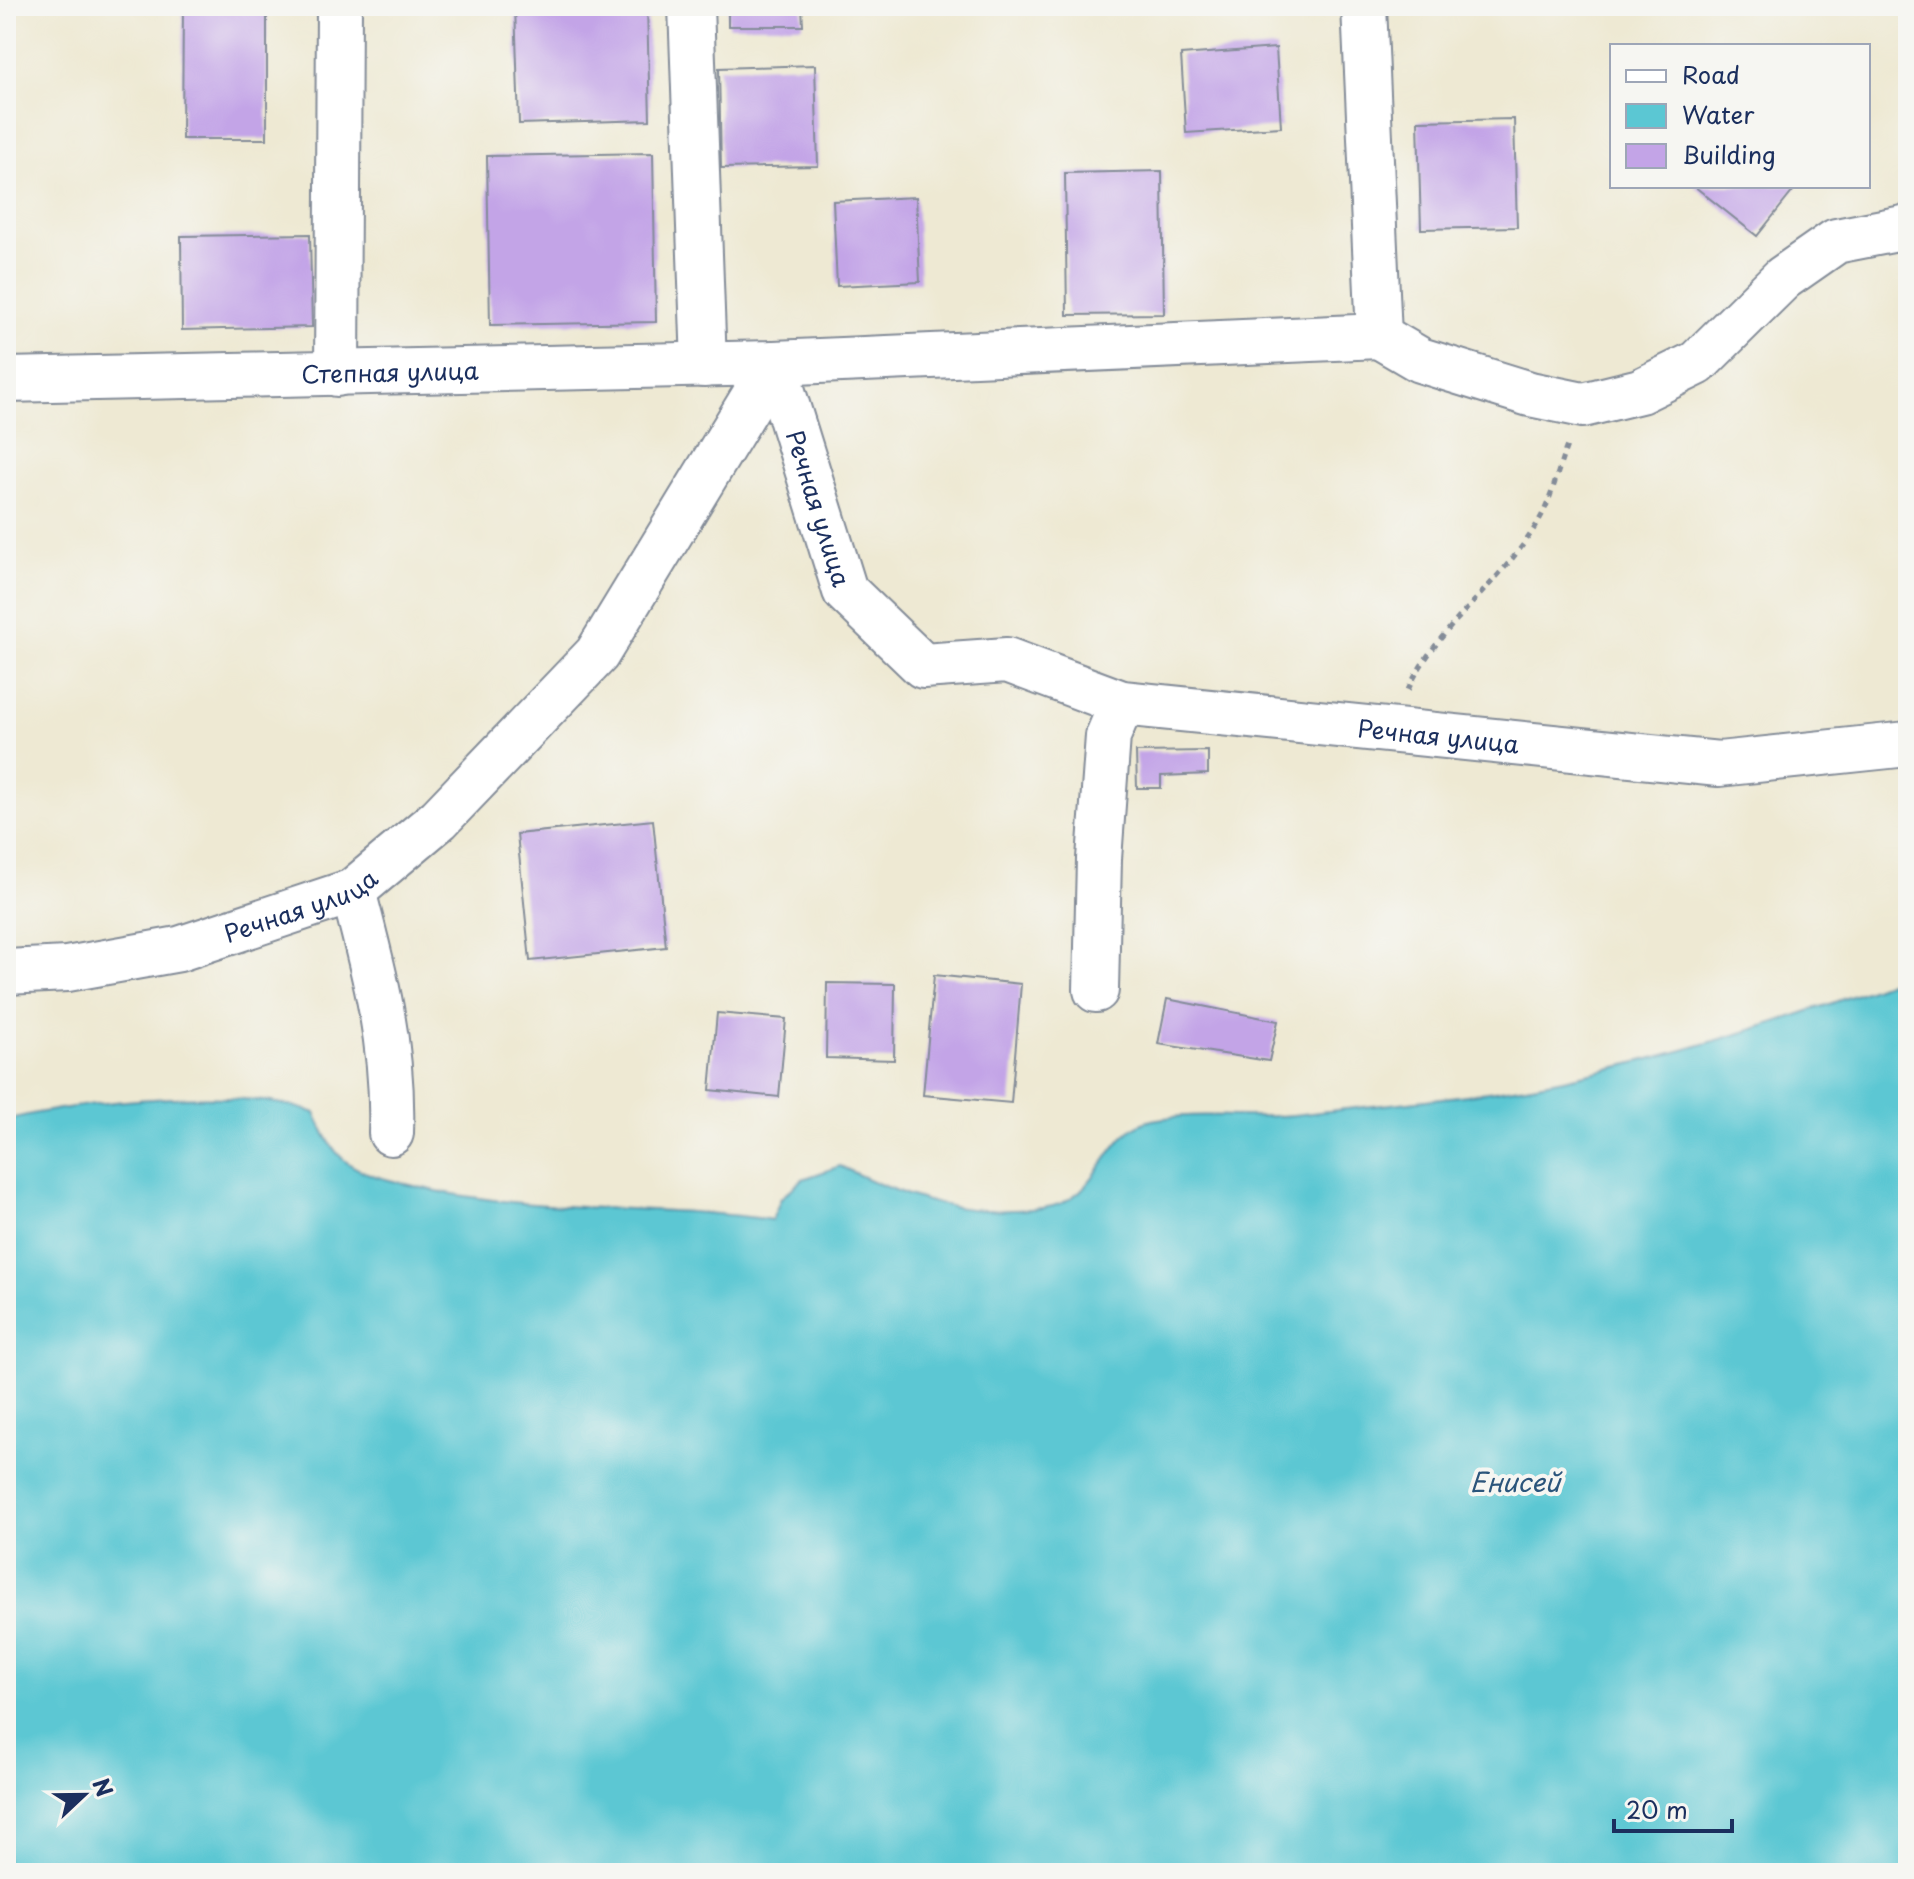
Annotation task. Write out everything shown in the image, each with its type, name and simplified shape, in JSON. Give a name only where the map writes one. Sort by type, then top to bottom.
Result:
[{"type":"lane","points":[[337,374],[339,6]]},
{"type":"lane","points":[[691,6],[704,365]]},
{"type":"lane","points":[[1364,6],[1379,336],[1420,360],[1530,394],[1583,405],[1640,391],[1697,363],[1783,278],[1836,241],[1908,227]]},
{"type":"lane","name":"Степная улица","points":[[6,380],[774,363],[1379,336]]},
{"type":"lane","name":"Речная улица","points":[[774,363],[845,591],[923,666],[1007,660],[1122,703],[1391,729],[1443,739],[1719,764],[1908,744]]},
{"type":"lane","name":"Речная улица","points":[[6,972],[67,969],[179,949],[353,891],[439,819],[597,654],[774,363]]},
{"type":"lane","points":[[1096,990],[1099,859],[1108,736],[1122,703]]},
{"type":"lane","points":[[353,891],[383,1006],[392,1101],[391,1133]]},
{"type":"path","points":[[1391,729],[1419,667],[1494,579],[1543,513],[1583,405]]},
{"type":"water","name":"Енисей","points":[[1908,975],[1908,1873],[6,1873],[6,1120],[77,1107],[162,1098],[246,1099],[283,1104],[315,1113],[337,1153],[364,1172],[462,1196],[507,1202],[772,1220],[781,1198],[803,1179],[840,1166],[891,1189],[938,1204],[987,1210],[1043,1208],[1063,1203],[1078,1193],[1123,1137],[1136,1126],[1152,1120],[1190,1116],[1284,1116],[1540,1084],[1700,1045]]},
{"type":"building","points":[[183,6],[267,6],[267,139],[182,139]]},
{"type":"building","points":[[515,6],[647,6],[650,120],[519,124]]},
{"type":"building","points":[[728,6],[802,6],[803,26],[728,26]]},
{"type":"building","points":[[1276,48],[1281,127],[1186,133],[1181,55]]},
{"type":"building","points":[[815,65],[818,166],[721,168],[719,68]]},
{"type":"building","points":[[1514,119],[1517,227],[1421,229],[1418,121]]},
{"type":"building","points":[[653,153],[656,322],[490,325],[487,156]]},
{"type":"building","points":[[1162,171],[1164,314],[1067,315],[1065,173]]},
{"type":"building","points":[[1697,188],[1795,188],[1757,236]]},
{"type":"building","points":[[916,197],[920,282],[837,286],[833,201]]},
{"type":"building","points":[[310,234],[312,327],[182,330],[181,236]]},
{"type":"building","points":[[1208,751],[1208,774],[1161,776],[1161,788],[1137,788],[1136,752]]},
{"type":"building","points":[[653,820],[666,947],[530,961],[517,834]]},
{"type":"building","points":[[934,975],[1021,984],[1011,1103],[923,1095]]},
{"type":"building","points":[[827,983],[895,984],[894,1060],[826,1058]]},
{"type":"building","points":[[1167,999],[1278,1021],[1269,1061],[1158,1044]]},
{"type":"building","points":[[717,1013],[786,1019],[779,1097],[710,1090]]}]
